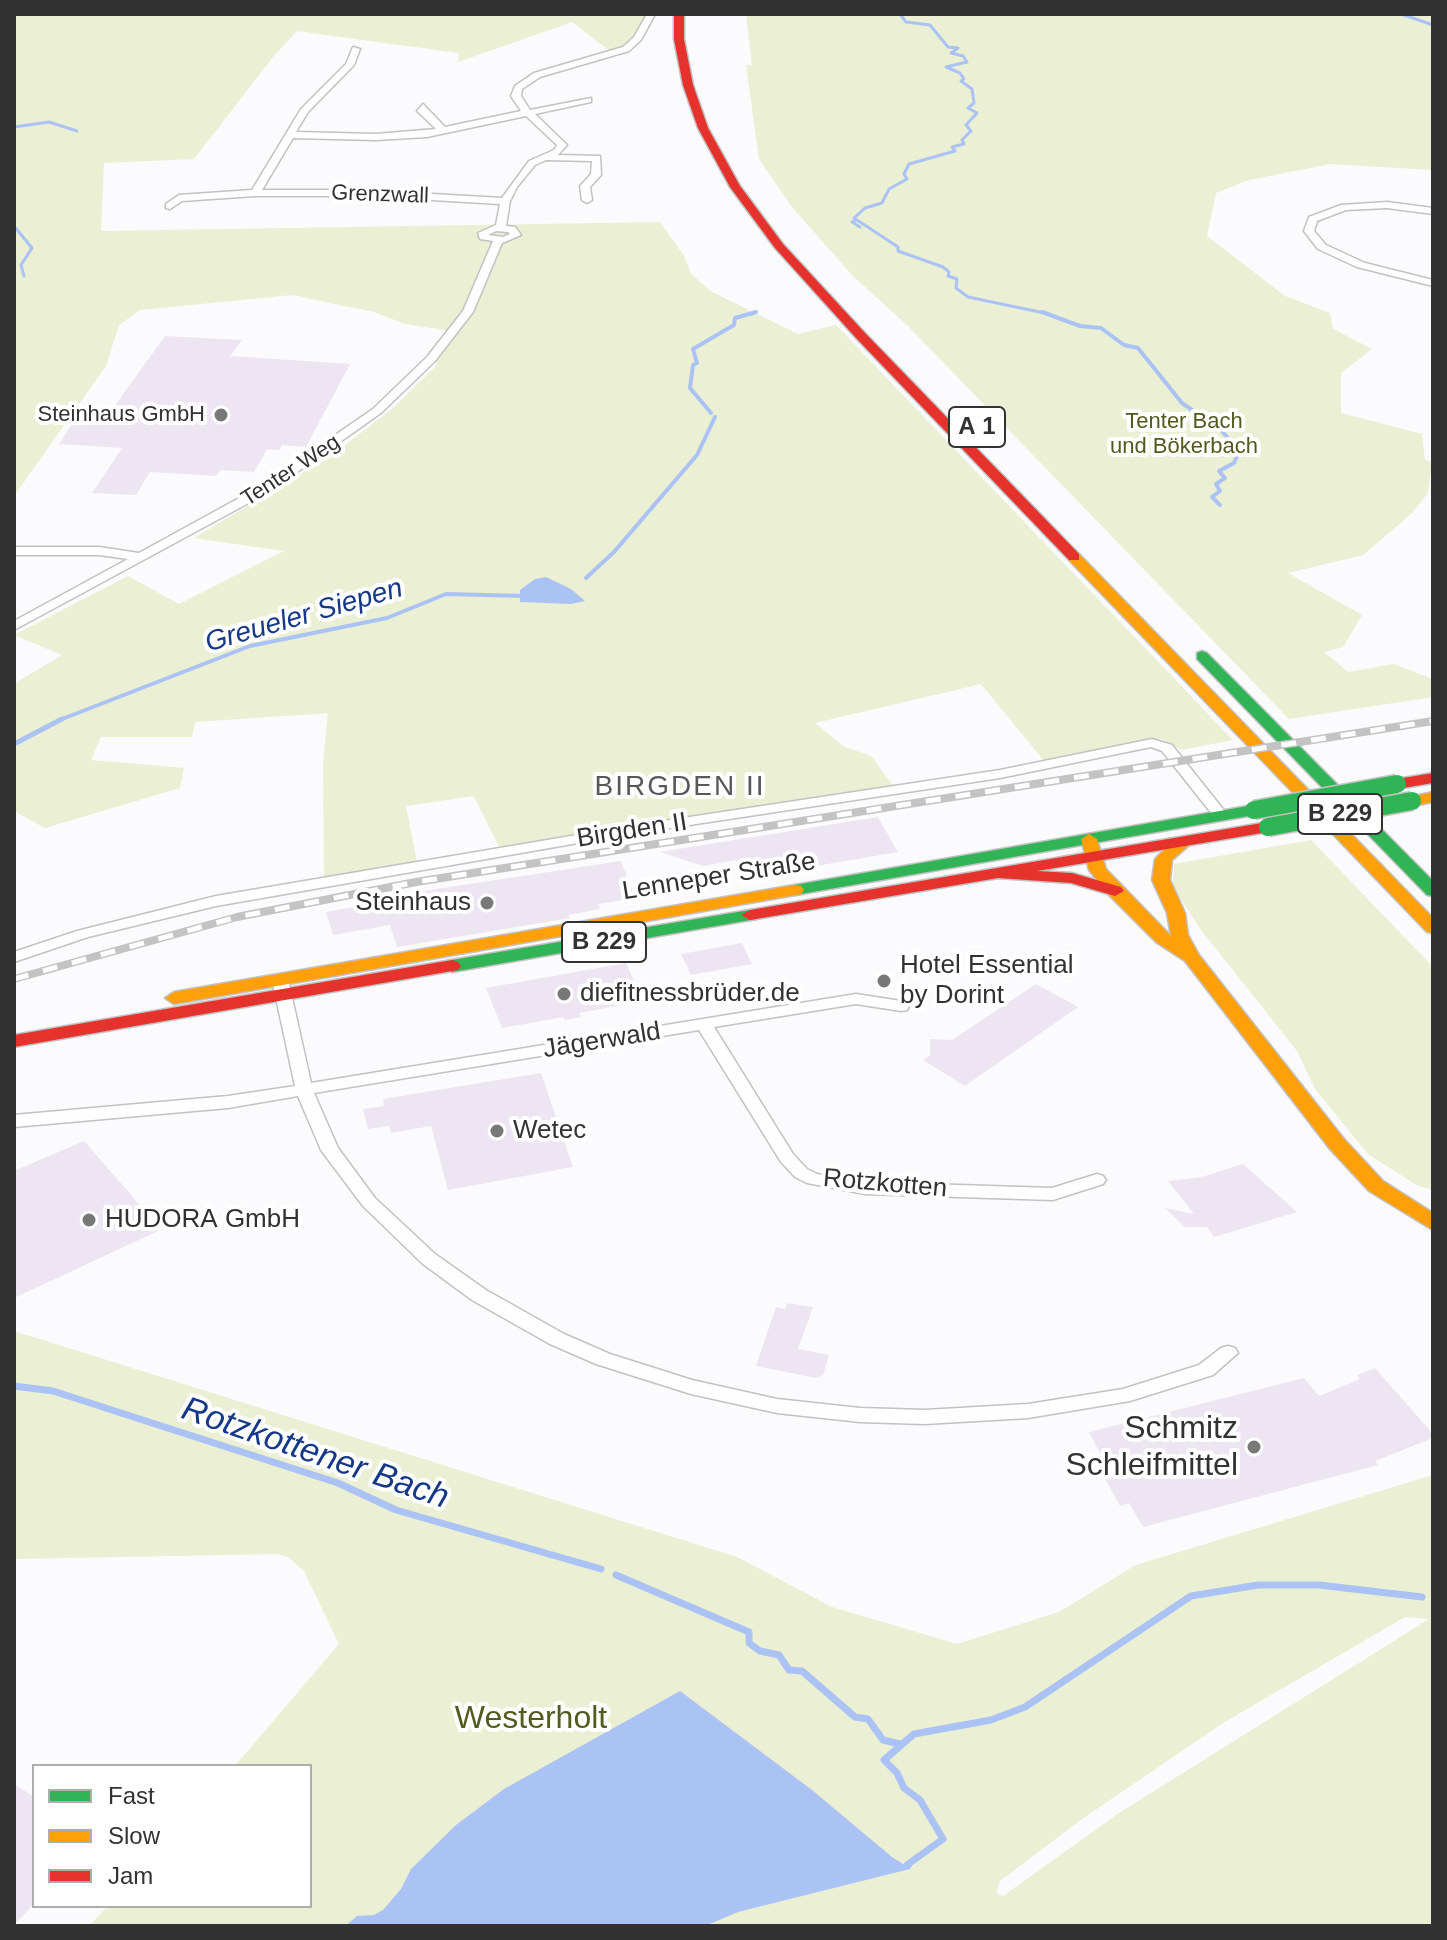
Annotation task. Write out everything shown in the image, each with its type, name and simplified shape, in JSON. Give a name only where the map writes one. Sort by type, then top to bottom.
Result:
[{"type":"main road","name":"A 1","points":[[679,14],[685,73],[703,128],[735,187],[779,246],[861,336],[1433,928]]},
{"type":"main road","points":[[698,27],[707,83],[723,128],[754,184],[797,242],[925,375]]},
{"type":"main road","points":[[1194,647],[1433,891]]},
{"type":"main road","name":"Lenneper Straße","points":[[14,1041],[281,988],[1433,778]]},
{"type":"main road","name":"Lenneper Straße","points":[[14,1025],[281,988],[1004,875],[1433,797]]},
{"type":"main road","points":[[1089,839],[1101,857],[1115,891],[1162,938],[1191,957]]},
{"type":"main road","points":[[1182,842],[1164,859],[1161,874],[1191,957],[1360,1168],[1387,1195],[1433,1223]]},
{"type":"main road","points":[[1101,857],[1161,916],[1180,929]]},
{"type":"main road","points":[[1004,875],[1072,878],[1115,891]]},
{"type":"main road","points":[[1360,1168],[1433,1202]]},
{"type":"street","points":[[526,113],[516,94],[525,81],[546,71],[626,49],[638,38],[651,14]]},
{"type":"street","points":[[255,193],[288,135],[314,99],[350,65],[356,49]]},
{"type":"street","points":[[288,135],[376,137],[443,131],[588,100]]},
{"type":"street","points":[[423,107],[422,111],[443,131]]},
{"type":"street","name":"Tenter Weg","points":[[14,626],[265,489],[323,452],[384,405],[431,359],[468,312],[500,234],[505,201],[525,171],[542,158],[559,151],[562,144],[526,113]]},
{"type":"street","points":[[542,158],[597,158],[596,174],[585,186],[587,200]]},
{"type":"street","name":"Grenzwall","points":[[170,206],[173,200],[182,198],[255,193],[363,193],[505,201]]},
{"type":"street","points":[[1433,211],[1379,204],[1341,207],[1313,219],[1309,231],[1322,247],[1361,265],[1433,283]]},
{"type":"street","points":[[14,551],[112,551],[141,557]]},
{"type":"street","name":"Birgden II","points":[[14,957],[83,934],[216,901],[630,830],[1000,774],[1152,743],[1167,748],[1221,816]]},
{"type":"street","points":[[281,988],[304,1090],[330,1150],[348,1176],[395,1230],[429,1259],[498,1308],[557,1339],[630,1369],[691,1387],[777,1406],[832,1413],[925,1417],[1060,1407],[1144,1391],[1206,1370],[1228,1353]]},
{"type":"street","name":"Jägerwald","points":[[14,1121],[141,1112],[304,1090],[856,999],[901,1006]]},
{"type":"street","name":"Rotzkotten","points":[[704,1024],[787,1158],[801,1173],[813,1179],[865,1188],[1053,1194],[1097,1180]]},
{"type":"green space","points":[[14,14],[650,14],[647,23],[626,49],[610,51],[572,22],[458,62],[459,53],[297,31],[194,159],[104,163],[101,231],[660,222],[684,256],[691,274],[712,292],[798,334],[836,325],[1233,740],[1181,750],[1162,739],[1045,762],[981,684],[815,723],[843,746],[871,756],[894,787],[500,849],[474,796],[406,806],[417,862],[324,878],[323,763],[328,713],[195,722],[192,737],[101,737],[91,760],[184,768],[180,788],[45,828],[14,811],[14,684],[62,655],[14,635],[128,576],[179,604],[284,551],[194,538],[331,456],[393,408],[435,367],[445,330],[405,324],[374,312],[292,295],[140,310],[119,325],[106,366],[14,496]]},
{"type":"green space","name":"Tenter Bach und Bökerbach","points":[[746,14],[1433,14],[1433,170],[1330,164],[1249,180],[1216,193],[1207,236],[1285,296],[1330,313],[1333,329],[1372,349],[1341,373],[1341,413],[1422,434],[1425,460],[1432,462],[1428,493],[1411,514],[1363,555],[1288,573],[1362,615],[1343,647],[1324,652],[1348,672],[1394,664],[1433,679],[1433,697],[1289,719],[907,325],[854,277],[792,207],[759,159],[746,65],[752,65]]},
{"type":"green space","points":[[1311,840],[1433,967],[1433,1190],[1418,1186],[1368,1154],[1315,1089],[1297,1051],[1201,930],[1173,887],[1174,864]]},
{"type":"green space","name":"Westerholt","points":[[14,1331],[737,1557],[832,1607],[957,1644],[1059,1612],[1136,1565],[1433,1475],[1433,1926],[89,1926],[106,1908],[312,1908],[312,1764],[237,1764],[339,1644],[304,1571],[288,1557],[277,1554],[14,1559]],"holes":[[[1405,1617],[1429,1619],[1119,1813],[1003,1896],[996,1893],[1000,1881],[1082,1819],[1223,1723]]]},
{"type":"water","points":[[546,577],[571,589],[585,601],[571,604],[520,602],[520,590],[535,579]]},
{"type":"water","points":[[680,1691],[812,1790],[892,1857],[903,1864],[908,1860],[913,1864],[910,1869],[738,1912],[705,1926],[345,1926],[357,1916],[374,1915],[383,1910],[401,1889],[411,1869],[456,1825],[504,1789]]},
{"type":"building","name":"Steinhaus GmbH","points":[[165,336],[242,340],[230,356],[350,364],[306,447],[282,445],[279,450],[267,449],[254,472],[220,470],[216,476],[150,472],[136,495],[92,493],[122,448],[59,444],[79,413],[108,415]]},
{"type":"building","points":[[878,817],[898,852],[745,878],[736,860],[703,866],[660,852]]},
{"type":"building","name":"Steinhaus","points":[[621,861],[635,898],[598,904],[600,909],[568,915],[570,918],[397,947],[390,925],[333,935],[326,912],[412,897],[411,893]]},
{"type":"building","points":[[742,943],[752,964],[691,975],[681,954]]},
{"type":"building","name":"diefitnessbrüder.de","points":[[626,963],[643,1001],[579,1013],[581,1017],[565,1020],[564,1017],[502,1028],[486,988]]},
{"type":"building","points":[[1036,984],[1078,1007],[965,1086],[923,1060],[930,1055],[930,1039],[952,1040]]},
{"type":"building","name":"Wetec","points":[[541,1073],[573,1167],[448,1190],[431,1126],[391,1133],[389,1126],[368,1129],[363,1109],[384,1106],[383,1099]]},
{"type":"building","name":"HUDORA GmbH","points":[[84,1141],[147,1213],[158,1231],[14,1298],[14,1171]]},
{"type":"building","points":[[1243,1164],[1297,1212],[1214,1237],[1207,1227],[1185,1227],[1165,1208],[1194,1214],[1168,1181],[1202,1177]]},
{"type":"building","points":[[787,1303],[813,1307],[798,1349],[829,1355],[823,1375],[816,1378],[756,1366],[776,1307],[785,1309]]},
{"type":"building","name":"Schmitz Schleifmittel","points":[[1375,1368],[1433,1434],[1433,1438],[1375,1461],[1378,1465],[1143,1527],[1129,1503],[1120,1506],[1093,1457],[1101,1455],[1089,1432],[1304,1378],[1319,1396],[1360,1379],[1357,1375]]},
{"type":"building","points":[[14,1784],[32,1796],[32,1906],[14,1925]]},
{"type":"waterway","points":[[900,14],[906,22],[930,25],[948,47],[958,48],[951,53],[963,56],[967,62],[946,67],[960,73],[964,79],[961,81],[972,89],[974,103],[968,108],[977,113],[966,125],[971,131],[962,140],[964,144],[952,147],[955,151],[909,164],[904,174],[907,179],[889,189],[882,203],[865,208],[854,218],[898,247],[898,251],[943,267],[949,272],[948,276],[957,279],[956,288],[968,297],[1045,313]]},
{"type":"waterway","points":[[1401,14],[1433,25]]},
{"type":"waterway","points":[[14,127],[49,122],[77,131]]},
{"type":"waterway","name":"Greueler Siepen","points":[[856,220],[852,222],[860,227]]},
{"type":"waterway","points":[[14,226],[32,248],[21,265],[24,276]]},
{"type":"waterway","name":"Greueler Siepen","points":[[711,413],[690,388],[693,365],[697,363],[693,349],[734,325],[735,318],[756,312],[751,314]]},
{"type":"waterway","points":[[1045,313],[1080,326],[1101,328],[1124,345],[1138,348],[1182,403],[1221,430],[1239,451],[1234,463],[1219,471],[1225,478],[1216,484],[1220,491],[1212,497],[1220,505]]},
{"type":"waterway","name":"Greueler Siepen","points":[[586,578],[614,552],[697,455],[715,417]]},
{"type":"waterway","name":"Greueler Siepen","points":[[62,719],[250,646],[387,618],[446,594],[525,596]]},
{"type":"waterway","name":"Greueler Siepen","points":[[14,744],[62,719]]},
{"type":"waterway","name":"Greueler Siepen","points":[[57,721],[62,719]]},
{"type":"waterway","name":"Rotzkottener Bach","points":[[14,1386],[53,1391],[338,1483],[396,1510],[601,1569]]},
{"type":"waterway","name":"Rotzkottener Bach","points":[[616,1575],[749,1632],[749,1643],[760,1651],[779,1655],[789,1670],[802,1671],[855,1717],[868,1719],[883,1740],[900,1744]]},
{"type":"waterway","points":[[911,1862],[943,1839],[920,1800],[904,1788],[897,1773],[884,1760],[914,1734],[991,1720],[1025,1707],[1191,1596],[1258,1585],[1319,1585],[1422,1597]]},
{"type":"railway","points":[[14,979],[237,917],[416,882],[1433,721]]},
{"type":"traffic: fast","points":[[1202,656],[1433,891]]},
{"type":"traffic: fast","points":[[1254,810],[1397,784]]},
{"type":"traffic: fast","points":[[1268,827],[1412,801]]},
{"type":"traffic: fast","points":[[795,890],[1254,810]]},
{"type":"traffic: fast","points":[[452,966],[750,915]]},
{"type":"traffic: slow","points":[[1074,557],[1433,928]]},
{"type":"traffic: slow","points":[[1412,801],[1433,797]]},
{"type":"traffic: slow","points":[[1089,839],[1098,870],[1115,891],[1162,938],[1191,957]]},
{"type":"traffic: slow","points":[[1182,842],[1164,859],[1161,880],[1176,913],[1179,935],[1191,957],[1337,1144],[1376,1186],[1433,1223]]},
{"type":"traffic: slow","points":[[174,998],[795,890]]},
{"type":"traffic: jam","points":[[679,14],[679,39],[688,85],[703,128],[735,187],[779,246],[861,336],[1074,557]]},
{"type":"traffic: jam","points":[[1397,784],[1433,778]]},
{"type":"traffic: jam","points":[[750,915],[1268,827]]},
{"type":"traffic: jam","points":[[1004,875],[1072,878],[1115,891]]},
{"type":"traffic: jam","points":[[14,1041],[452,966]]},
{"type":"place","name":"Steinhaus GmbH","points":[[221,415]]},
{"type":"place","name":"Steinhaus","points":[[487,903]]},
{"type":"place","name":"Hotel Essential by Dorint","points":[[884,981]]},
{"type":"place","name":"diefitnessbrüder.de","points":[[564,994]]},
{"type":"place","name":"Wetec","points":[[497,1131]]},
{"type":"place","name":"HUDORA GmbH","points":[[89,1220]]},
{"type":"place","name":"Schmitz Schleifmittel","points":[[1254,1447]]},
{"type":"district","name":"BIRGDEN II","points":[[680,787]]}]
